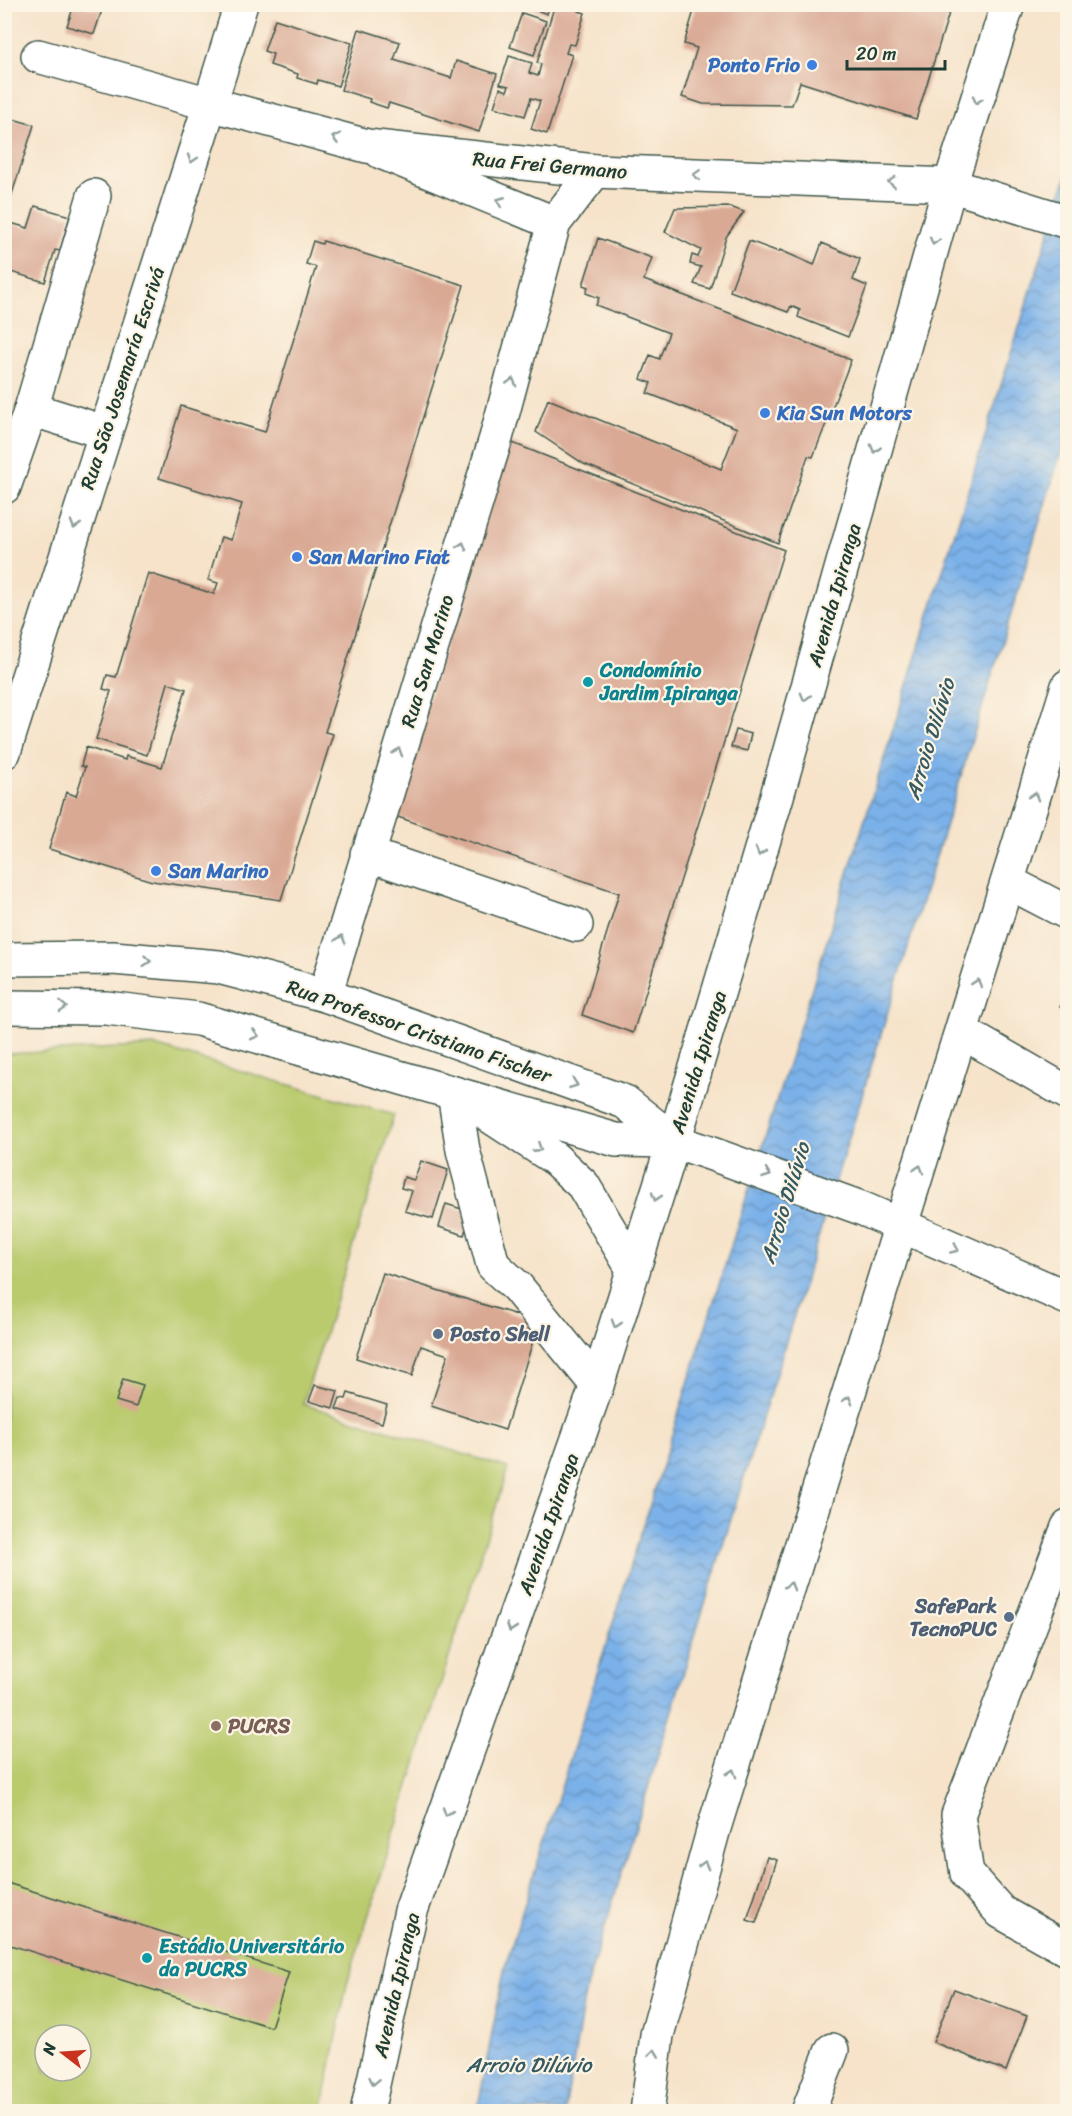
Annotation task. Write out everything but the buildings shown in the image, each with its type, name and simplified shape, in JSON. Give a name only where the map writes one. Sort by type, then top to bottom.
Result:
[{"type":"main road","name":"Rua São Josemaría Escrivá","points":[[4,752],[241,4]]},
{"type":"main road","name":"Avenida Ipiranga","points":[[367,2112],[411,1911],[597,1385],[674,1141],[777,796],[950,185],[1008,4]]},
{"type":"main road","name":"Rua Frei Germano","points":[[38,57],[367,146],[595,171],[950,185],[1068,222]]},
{"type":"main road","points":[[367,146],[555,223],[595,171]]},
{"type":"main road","points":[[4,487],[31,409],[94,196]]},
{"type":"main road","name":"Rua San Marino","points":[[325,995],[496,438],[555,223]]},
{"type":"main road","points":[[31,409],[104,432]]},
{"type":"main road","points":[[647,2112],[657,2034],[714,1828],[1068,686]]},
{"type":"main road","points":[[367,854],[576,925]]},
{"type":"main road","points":[[1008,882],[1068,913]]},
{"type":"main road","points":[[4,990],[113,958]]},
{"type":"main road","name":"Rua Professor Cristiano Fischer","points":[[4,959],[113,958],[219,967],[325,995],[625,1102],[674,1141]]},
{"type":"main road","name":"Rua Professor Cristiano Fischer","points":[[4,1006],[106,1008],[198,1019],[616,1140],[674,1141],[851,1204],[1068,1298]]},
{"type":"main road","points":[[962,1032],[1068,1093]]},
{"type":"main road","points":[[454,1093],[554,1158],[583,1185],[633,1269]]},
{"type":"main road","points":[[454,1093],[463,1150],[492,1265],[517,1287],[597,1385]]},
{"type":"main road","points":[[1068,1527],[958,1815],[967,1874],[1001,1912],[1068,1950]]},
{"type":"main road","points":[[808,2112],[832,2050]]},
{"type":"green space","name":"PUCRS","points":[[155,1046],[394,1115],[303,1404],[508,1468],[347,1984],[322,2111],[5,2111],[5,1054]]},
{"type":"water","name":"Arroio Dilúvio","points":[[1067,175],[1067,433],[586,1988],[565,2111],[477,2112],[504,1970]]},
{"type":"place","name":"Ponto Frio","points":[[812,65]]},
{"type":"place","name":"Kia Sun Motors","points":[[765,413]]},
{"type":"place","name":"San Marino Fiat","points":[[297,557]]},
{"type":"place","name":"Condomínio Jardim Ipiranga","points":[[588,682]]},
{"type":"place","name":"San Marino","points":[[156,871]]},
{"type":"place","name":"Posto Shell","points":[[438,1334]]},
{"type":"place","name":"SafePark TecnoPUC","points":[[1009,1617]]},
{"type":"place","name":"PUCRS","points":[[216,1726]]},
{"type":"place","name":"Estádio Universitário da PUCRS","points":[[147,1958]]}]
